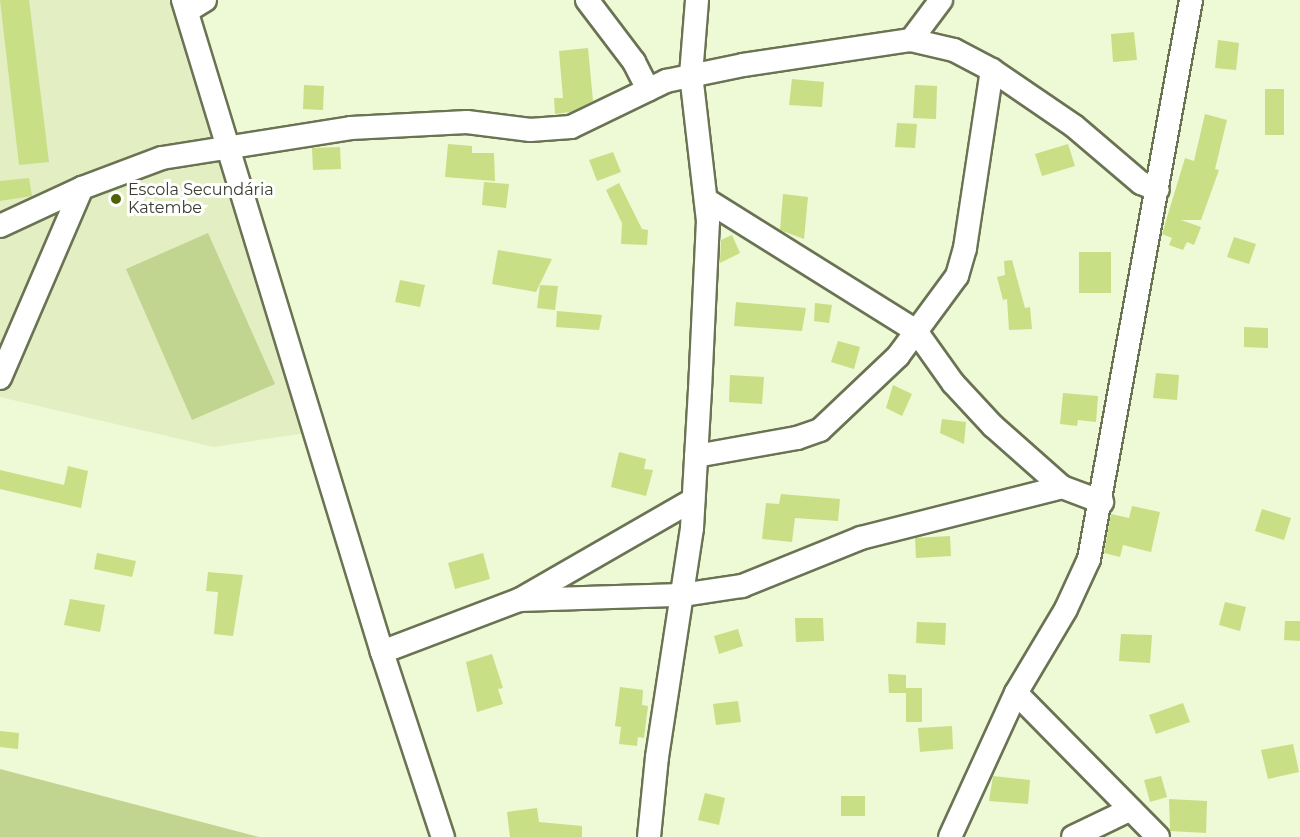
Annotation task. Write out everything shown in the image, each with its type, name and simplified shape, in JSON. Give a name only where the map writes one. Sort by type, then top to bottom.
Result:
[{"type":"street","points":[[587,0],[634,62],[648,90]]},
{"type":"street","points":[[649,837],[657,757],[682,595],[696,456],[708,201],[691,75],[697,0]]},
{"type":"street","points":[[911,40],[941,0]]},
{"type":"street","points":[[950,837],[1016,693],[1066,609],[1089,559],[1102,502],[1191,0]]},
{"type":"street","points":[[192,4],[230,145],[382,652],[443,837]]},
{"type":"street","points":[[0,226],[82,188],[162,158],[230,145],[351,128],[455,123],[530,130],[572,127],[648,90],[691,75],[911,40],[954,50],[992,70],[1074,126],[1141,183],[1158,190]]},
{"type":"street","points":[[696,456],[797,438],[820,430],[898,356],[957,276],[992,70]]},
{"type":"street","points":[[0,378],[82,188]]},
{"type":"street","points":[[708,201],[916,331],[953,383],[993,426],[1062,487],[1102,502]]},
{"type":"street","points":[[519,600],[682,595],[742,586],[861,538],[1062,487]]},
{"type":"street","points":[[382,652],[519,600],[693,500]]},
{"type":"street","points":[[1016,693],[1158,837]]},
{"type":"street","points":[[1073,837],[1129,810]]},
{"type":"shaded area","name":"Escola Secundária Katembe","points":[[0,0],[169,0],[305,433],[214,447],[0,397]]},
{"type":"shaded area","points":[[208,233],[275,384],[192,420],[126,269]]},
{"type":"shaded area","points":[[0,769],[259,837],[0,837]]},
{"type":"building","points":[[0,0],[29,0],[49,162],[19,165]]},
{"type":"building","points":[[1134,32],[1137,60],[1113,62],[1111,34]]},
{"type":"building","points":[[1218,40],[1239,43],[1236,70],[1215,68]]},
{"type":"building","points":[[588,48],[593,101],[570,112],[555,114],[554,98],[563,98],[559,51]]},
{"type":"building","points":[[792,79],[824,82],[822,107],[789,105]]},
{"type":"building","points":[[304,85],[324,86],[323,110],[303,109]]},
{"type":"building","points":[[915,85],[937,86],[936,119],[913,118]]},
{"type":"building","points":[[1265,89],[1284,89],[1284,135],[1265,135]]},
{"type":"building","points":[[1205,114],[1227,120],[1215,169],[1219,170],[1201,220],[1181,220],[1201,227],[1194,245],[1187,242],[1183,250],[1169,245],[1172,238],[1162,234],[1185,158],[1194,161]]},
{"type":"building","points":[[897,123],[917,124],[915,148],[895,147]]},
{"type":"building","points":[[448,144],[472,146],[472,153],[494,153],[495,181],[445,177]]},
{"type":"building","points":[[1068,144],[1075,166],[1042,176],[1035,154]]},
{"type":"building","points":[[340,147],[341,169],[313,170],[312,148]]},
{"type":"building","points":[[613,152],[621,172],[597,181],[589,160]]},
{"type":"building","points":[[29,178],[32,196],[0,201],[0,181]]},
{"type":"building","points":[[484,182],[509,184],[506,208],[482,205]]},
{"type":"building","points":[[619,183],[642,229],[648,230],[647,245],[621,244],[622,223],[606,190]]},
{"type":"building","points":[[783,194],[808,197],[804,239],[780,230]]},
{"type":"building","points":[[732,235],[740,253],[720,263],[721,240]]},
{"type":"building","points":[[1234,237],[1256,244],[1249,264],[1227,257]]},
{"type":"building","points":[[498,250],[552,259],[536,292],[492,284]]},
{"type":"building","points":[[1079,252],[1111,252],[1111,293],[1079,293]]},
{"type":"building","points":[[1012,260],[1025,308],[1030,307],[1032,329],[1009,330],[1007,299],[1003,300],[997,277],[1005,275],[1004,261]]},
{"type":"building","points":[[400,280],[425,285],[420,307],[395,302]]},
{"type":"building","points":[[540,285],[558,286],[555,310],[537,308]]},
{"type":"building","points":[[736,302],[806,308],[802,331],[734,326]]},
{"type":"building","points":[[815,303],[832,305],[829,323],[814,321]]},
{"type":"building","points":[[557,311],[602,315],[599,330],[556,327]]},
{"type":"building","points":[[1244,327],[1268,328],[1268,348],[1244,347]]},
{"type":"building","points":[[838,341],[860,347],[854,369],[831,362]]},
{"type":"building","points":[[1156,373],[1179,375],[1177,400],[1153,398]]},
{"type":"building","points":[[730,375],[764,377],[762,404],[729,402]]},
{"type":"building","points":[[893,385],[912,394],[902,416],[886,408]]},
{"type":"building","points":[[1063,393],[1098,396],[1096,422],[1078,420],[1077,426],[1060,424]]},
{"type":"building","points":[[942,419],[966,422],[964,444],[940,433]]},
{"type":"building","points":[[619,452],[646,459],[644,469],[653,470],[646,496],[611,487]]},
{"type":"building","points":[[68,466],[88,471],[81,508],[0,489],[0,470],[64,485]]},
{"type":"building","points":[[781,494],[840,499],[838,521],[795,518],[792,542],[762,539],[766,503],[779,504]]},
{"type":"building","points":[[1132,506],[1160,512],[1151,552],[1123,545],[1120,557],[1104,553],[1111,514],[1129,518]]},
{"type":"building","points":[[1262,509],[1291,518],[1284,540],[1255,531]]},
{"type":"building","points":[[950,536],[951,556],[916,558],[915,538]]},
{"type":"building","points":[[97,553],[136,561],[132,577],[94,569]]},
{"type":"building","points":[[483,553],[490,579],[455,589],[448,563]]},
{"type":"building","points":[[208,572],[243,575],[233,636],[214,634],[218,592],[206,591]]},
{"type":"building","points":[[70,599],[105,605],[100,632],[64,625]]},
{"type":"building","points":[[1225,602],[1246,607],[1240,631],[1219,625]]},
{"type":"building","points":[[795,618],[823,618],[824,641],[796,642]]},
{"type":"building","points":[[1285,621],[1300,621],[1300,641],[1284,640]]},
{"type":"building","points":[[917,622],[946,623],[945,645],[916,643]]},
{"type":"building","points":[[738,629],[743,646],[719,654],[714,636]]},
{"type":"building","points":[[1121,634],[1152,635],[1150,663],[1119,661]]},
{"type":"building","points":[[492,654],[503,688],[498,689],[503,704],[477,712],[466,662]]},
{"type":"building","points":[[888,674],[906,675],[906,693],[889,693]]},
{"type":"building","points":[[620,687],[643,690],[642,705],[648,706],[644,738],[638,737],[637,746],[619,744],[621,727],[615,726]]},
{"type":"building","points":[[906,688],[922,688],[922,722],[906,722]]},
{"type":"building","points":[[738,701],[741,722],[716,725],[713,704]]},
{"type":"building","points":[[1183,703],[1190,722],[1156,734],[1149,715]]},
{"type":"building","points":[[952,726],[953,749],[920,752],[918,728]]},
{"type":"building","points":[[0,731],[19,733],[18,749],[0,747]]},
{"type":"building","points":[[1293,744],[1299,772],[1268,779],[1261,750]]},
{"type":"building","points":[[993,776],[1030,780],[1028,804],[989,801]]},
{"type":"building","points":[[1161,776],[1167,797],[1150,802],[1144,780]]},
{"type":"building","points":[[705,793],[725,798],[719,825],[698,820]]},
{"type":"building","points":[[841,796],[865,796],[865,816],[841,816]]},
{"type":"building","points":[[1169,799],[1207,801],[1206,833],[1170,831]]},
{"type":"building","points":[[537,808],[539,822],[582,826],[582,837],[510,837],[507,812]]},
{"type":"place","name":"Escola Secundária Katembe","points":[[116,199]]}]
